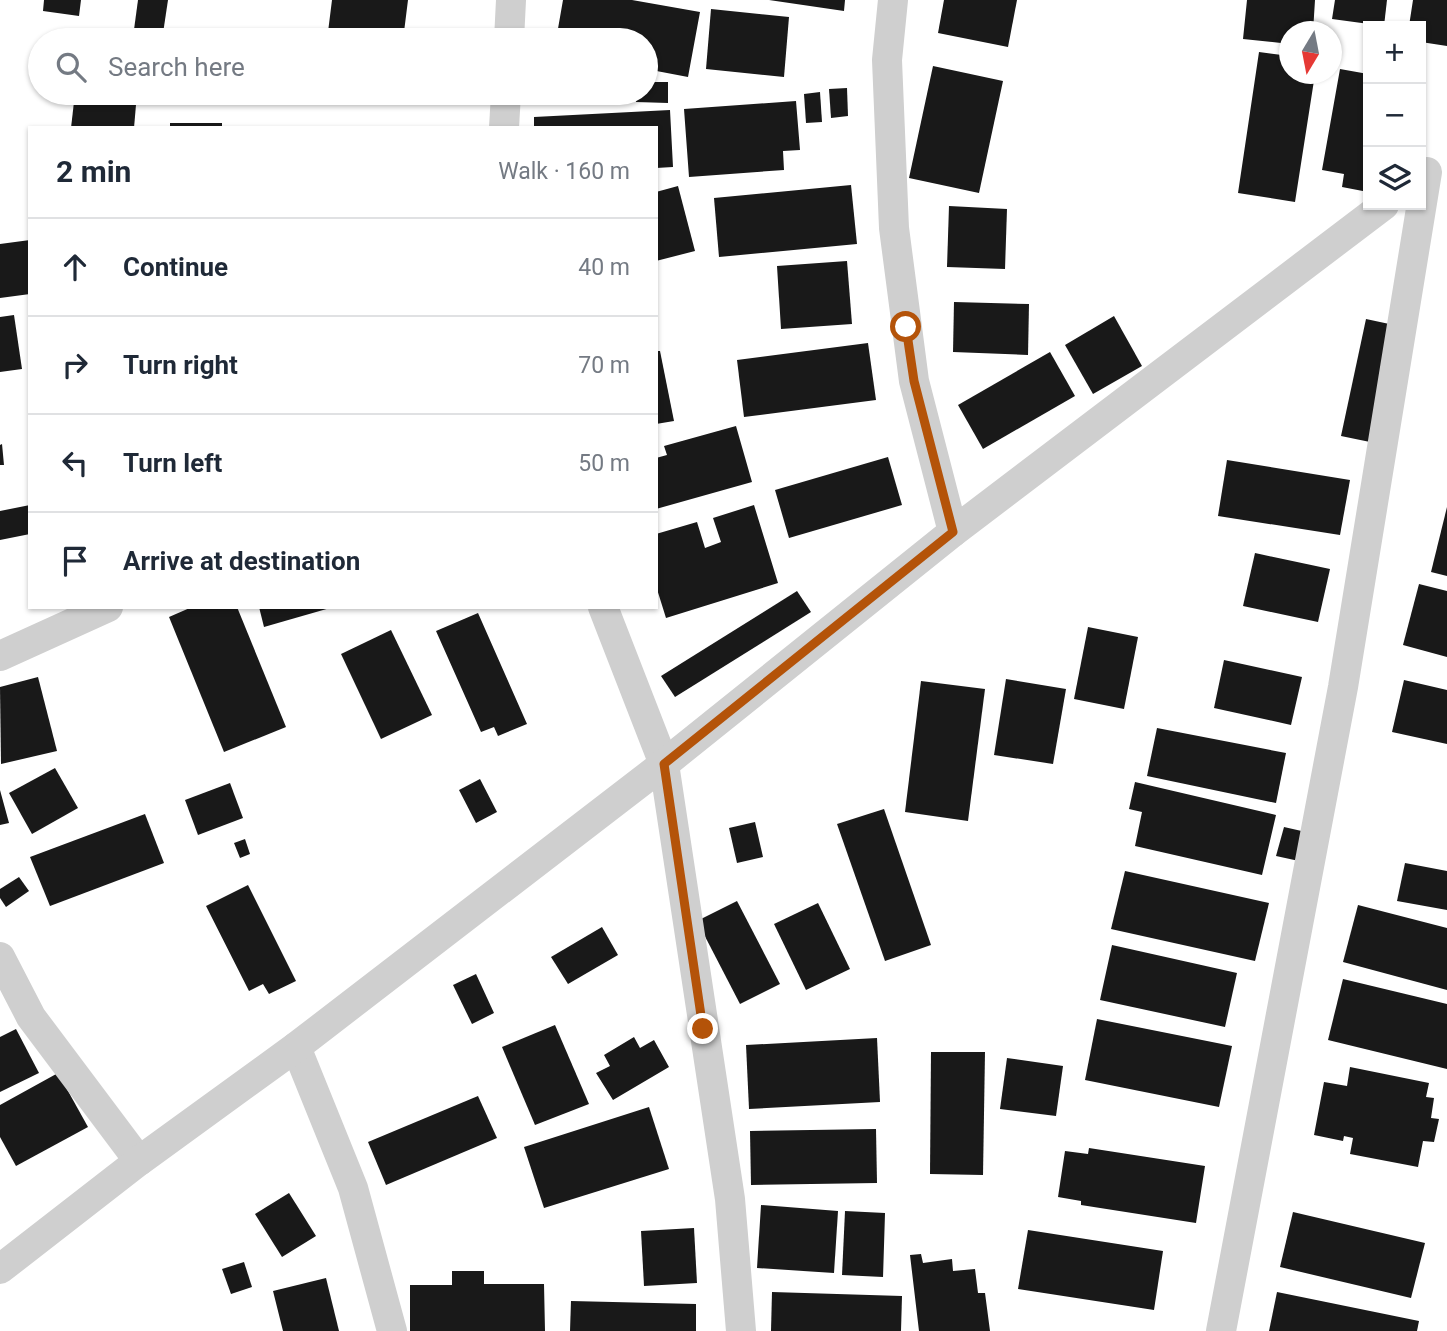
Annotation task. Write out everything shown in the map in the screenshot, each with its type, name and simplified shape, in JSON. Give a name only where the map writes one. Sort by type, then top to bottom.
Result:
[{"type":"street","points":[[510,28],[511,0]]},
{"type":"street","points":[[893,0],[887,60],[894,228],[914,381],[953,532]]},
{"type":"street","points":[[504,126],[505,105]]},
{"type":"street","points":[[1221,1331],[1343,687],[1431,169]]},
{"type":"street","points":[[0,1269],[139,1161],[296,1047],[664,764],[953,532],[1377,210]]},
{"type":"street","points":[[0,656],[104,609]]},
{"type":"street","points":[[604,609],[664,764],[730,1199],[741,1331]]},
{"type":"street","points":[[0,957],[31,1017],[139,1161]]},
{"type":"street","points":[[296,1047],[353,1188],[393,1331]]},
{"type":"building","points":[[44,0],[81,0],[79,16],[43,11]]},
{"type":"building","points":[[138,0],[168,0],[164,28],[134,28]]},
{"type":"building","points":[[332,0],[408,0],[404,28],[328,28]]},
{"type":"building","points":[[563,0],[632,0],[700,12],[688,77],[658,71],[658,28],[558,28]]},
{"type":"building","points":[[769,0],[845,0],[844,11]]},
{"type":"building","points":[[944,0],[1017,0],[1008,47],[938,33]]},
{"type":"building","points":[[1247,0],[1315,0],[1314,21],[1279,21],[1279,43],[1243,39]]},
{"type":"building","points":[[1335,0],[1387,0],[1385,21],[1363,21],[1363,23],[1332,19]]},
{"type":"building","points":[[1413,0],[1447,0],[1447,46],[1426,43],[1426,21],[1410,21]]},
{"type":"building","points":[[711,9],[789,17],[784,77],[706,69]]},
{"type":"building","points":[[1259,52],[1279,55],[1279,84],[1313,84],[1295,202],[1238,193]]},
{"type":"building","points":[[933,66],[1003,81],[979,193],[909,178]]},
{"type":"building","points":[[1342,69],[1363,73],[1363,191],[1342,187],[1344,174],[1322,170],[1337,84],[1342,84]]},
{"type":"building","points":[[658,82],[668,82],[668,103],[658,103]]},
{"type":"building","points":[[847,88],[848,116],[831,118],[829,89]]},
{"type":"building","points":[[820,92],[822,122],[806,123],[804,94]]},
{"type":"building","points":[[796,101],[800,150],[783,151],[784,170],[689,177],[684,109]]},
{"type":"building","points":[[74,105],[136,105],[134,126],[71,126]]},
{"type":"building","points":[[670,110],[673,167],[658,168],[658,126],[534,126],[534,117]]},
{"type":"building","points":[[170,123],[222,123],[222,126],[170,126]]},
{"type":"building","points":[[851,185],[857,244],[719,257],[714,198]]},
{"type":"building","points":[[678,186],[695,251],[658,260],[658,191]]},
{"type":"building","points":[[949,206],[1007,209],[1005,269],[947,267]]},
{"type":"building","points":[[28,240],[28,294],[0,298],[0,244]]},
{"type":"building","points":[[847,261],[852,324],[781,329],[777,266]]},
{"type":"building","points":[[954,302],[1029,304],[1028,355],[953,352]]},
{"type":"building","points":[[14,315],[22,369],[0,372],[0,317]]},
{"type":"building","points":[[1114,316],[1142,366],[1093,394],[1065,345]]},
{"type":"building","points":[[1366,319],[1394,325],[1370,442],[1341,436]]},
{"type":"building","points":[[868,343],[876,400],[744,417],[737,360]]},
{"type":"building","points":[[658,351],[660,351],[674,421],[658,424]]},
{"type":"building","points":[[1050,352],[1075,396],[983,449],[958,405]]},
{"type":"building","points":[[736,426],[752,482],[658,508],[658,457],[667,455],[664,446]]},
{"type":"building","points":[[2,444],[4,465],[0,465],[0,445]]},
{"type":"building","points":[[888,457],[902,505],[789,538],[775,490]]},
{"type":"building","points":[[1227,460],[1350,480],[1340,535],[1218,516]]},
{"type":"building","points":[[28,505],[28,534],[0,540],[0,511]]},
{"type":"building","points":[[754,505],[778,583],[666,618],[658,592],[658,533],[697,522],[705,548],[721,542],[713,518]]},
{"type":"building","points":[[1447,507],[1447,576],[1431,572]]},
{"type":"building","points":[[1255,553],[1330,569],[1318,622],[1243,606]]},
{"type":"building","points":[[1419,584],[1447,591],[1447,657],[1403,645]]},
{"type":"building","points":[[797,591],[811,612],[675,697],[661,676]]},
{"type":"building","points":[[187,609],[238,609],[286,727],[224,752],[169,617]]},
{"type":"building","points":[[260,609],[327,609],[264,627]]},
{"type":"building","points":[[478,613],[527,724],[498,736],[494,727],[481,732],[436,631]]},
{"type":"building","points":[[1088,627],[1138,637],[1124,709],[1074,699]]},
{"type":"building","points":[[391,630],[432,715],[381,739],[341,654]]},
{"type":"building","points":[[1224,660],[1302,677],[1291,725],[1214,708]]},
{"type":"building","points":[[38,677],[57,751],[1,764],[0,687]]},
{"type":"building","points":[[1006,679],[1066,689],[1053,764],[994,755]]},
{"type":"building","points":[[1404,680],[1447,690],[1447,744],[1392,732]]},
{"type":"building","points":[[921,681],[985,689],[968,821],[905,812]]},
{"type":"building","points":[[1157,728],[1286,753],[1276,803],[1147,776]]},
{"type":"building","points":[[55,768],[78,808],[32,834],[9,793]]},
{"type":"building","points":[[480,779],[497,812],[476,823],[459,790]]},
{"type":"building","points":[[1135,782],[1276,815],[1262,875],[1135,846],[1142,812],[1129,809]]},
{"type":"building","points":[[230,783],[243,818],[198,835],[185,800]]},
{"type":"building","points":[[0,790],[9,823],[0,825]]},
{"type":"building","points":[[884,809],[931,945],[885,961],[837,824]]},
{"type":"building","points":[[145,814],[164,863],[50,906],[30,857]]},
{"type":"building","points":[[755,822],[763,857],[737,863],[729,828]]},
{"type":"building","points":[[1284,827],[1306,832],[1299,861],[1276,856]]},
{"type":"building","points":[[245,839],[250,854],[240,858],[234,843]]},
{"type":"building","points":[[1405,863],[1447,871],[1447,910],[1397,901]]},
{"type":"building","points":[[1125,871],[1269,903],[1255,961],[1111,929]]},
{"type":"building","points":[[19,877],[29,891],[6,907],[0,898],[0,889]]},
{"type":"building","points":[[248,885],[296,981],[269,994],[263,984],[249,991],[206,906]]},
{"type":"building","points":[[737,901],[780,984],[740,1004],[697,921]]},
{"type":"building","points":[[818,903],[850,969],[806,990],[774,924]]},
{"type":"building","points":[[1358,905],[1447,928],[1447,990],[1343,962]]},
{"type":"building","points":[[602,927],[618,955],[568,984],[551,957]]},
{"type":"building","points":[[1112,945],[1237,973],[1225,1027],[1100,1000]]},
{"type":"building","points":[[476,974],[494,1013],[472,1024],[453,985]]},
{"type":"building","points":[[1343,979],[1447,1004],[1447,1069],[1328,1040]]},
{"type":"building","points":[[1097,1019],[1232,1046],[1219,1107],[1085,1080]]},
{"type":"building","points":[[555,1025],[589,1104],[535,1125],[502,1047]]},
{"type":"building","points":[[16,1029],[39,1073],[0,1092],[0,1037]]},
{"type":"building","points":[[634,1037],[640,1048],[654,1040],[669,1067],[613,1100],[596,1073],[610,1066],[604,1055]]},
{"type":"building","points":[[877,1038],[880,1102],[749,1109],[746,1045]]},
{"type":"building","points":[[931,1052],[985,1052],[983,1175],[930,1174]]},
{"type":"building","points":[[1007,1058],[1063,1066],[1056,1116],[1000,1109]]},
{"type":"building","points":[[1350,1067],[1429,1083],[1426,1097],[1434,1098],[1431,1118],[1439,1119],[1434,1142],[1423,1141],[1418,1167],[1350,1154],[1353,1138],[1344,1136],[1343,1141],[1314,1135],[1324,1082],[1347,1086]]},
{"type":"building","points":[[58,1073],[88,1127],[16,1166],[0,1137],[0,1105]]},
{"type":"building","points":[[478,1096],[497,1138],[386,1185],[368,1142]]},
{"type":"building","points":[[649,1107],[669,1169],[544,1208],[524,1147]]},
{"type":"building","points":[[876,1129],[877,1183],[751,1185],[750,1131]]},
{"type":"building","points":[[1089,1148],[1205,1166],[1196,1223],[1081,1205],[1081,1201],[1058,1197],[1065,1151],[1088,1154]]},
{"type":"building","points":[[289,1193],[316,1236],[282,1257],[255,1214]]},
{"type":"building","points":[[761,1205],[838,1211],[834,1273],[757,1268]]},
{"type":"building","points":[[845,1211],[885,1213],[883,1277],[842,1275]]},
{"type":"building","points":[[1293,1212],[1425,1243],[1411,1298],[1280,1267]]},
{"type":"building","points":[[694,1228],[697,1283],[644,1286],[641,1231]]},
{"type":"building","points":[[1028,1230],[1163,1251],[1154,1310],[1018,1289]]},
{"type":"building","points":[[921,1254],[923,1263],[952,1259],[953,1271],[975,1269],[978,1293],[985,1293],[990,1331],[919,1331],[910,1255]]},
{"type":"building","points":[[244,1262],[252,1287],[231,1294],[222,1269]]},
{"type":"building","points":[[452,1271],[484,1271],[484,1284],[544,1284],[545,1331],[410,1331],[410,1285],[452,1285]]},
{"type":"building","points":[[326,1278],[339,1331],[283,1331],[273,1291]]},
{"type":"building","points":[[772,1292],[902,1296],[901,1331],[771,1331]]},
{"type":"building","points":[[1277,1292],[1419,1321],[1417,1331],[1269,1331]]},
{"type":"building","points":[[571,1301],[696,1304],[696,1331],[570,1331]]},
{"type":"route","points":[[703,1029],[664,764],[953,532],[914,381],[906,327]]}]
